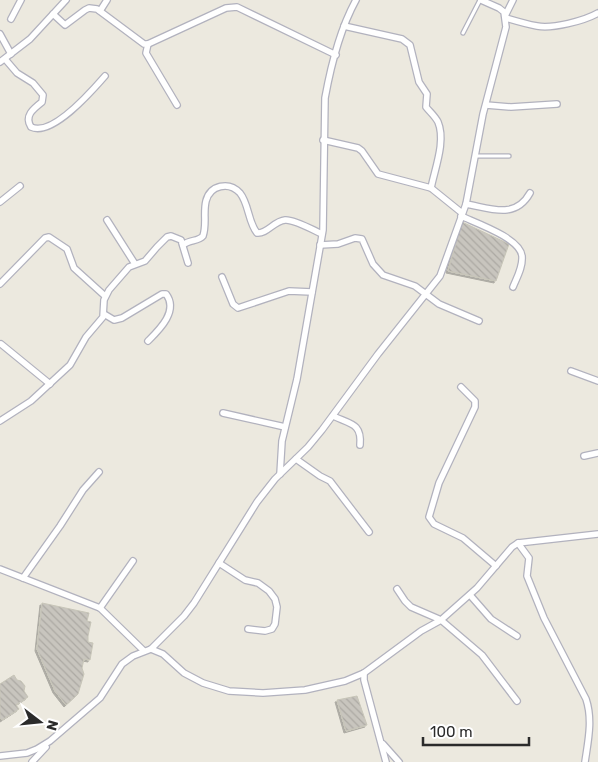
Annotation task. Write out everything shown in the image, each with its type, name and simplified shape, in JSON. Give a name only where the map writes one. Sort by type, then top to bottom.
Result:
[{"type":"street","points":[[11,19],[21,0]]},
{"type":"street","points":[[66,0],[30,39],[3,61],[33,83],[43,96],[42,102],[29,115],[28,124],[37,130],[45,128],[67,114],[105,76]]},
{"type":"street","points":[[100,11],[107,0]]},
{"type":"street","points":[[280,474],[280,452],[297,379],[324,218],[323,140],[325,98],[344,26],[356,0]]},
{"type":"street","points":[[480,0],[499,8],[506,17],[545,27],[571,22],[598,13]]},
{"type":"street","points":[[32,762],[50,741],[100,698],[122,664],[133,656],[151,648],[189,610],[257,502],[333,416],[373,360],[443,270],[466,204],[486,105],[503,44],[506,17],[513,0]]},
{"type":"street","points":[[53,14],[65,25],[89,8],[100,11],[144,44],[148,44],[232,3],[336,55]]},
{"type":"street","points":[[344,26],[402,40],[410,45],[419,82],[427,94],[426,107],[436,118],[441,131],[439,152],[431,188]]},
{"type":"street","points":[[0,34],[11,54]]},
{"type":"street","points":[[148,44],[146,53],[177,105]]},
{"type":"street","points":[[486,105],[511,108],[557,104]]},
{"type":"street","points":[[323,140],[358,148],[378,174],[431,188],[461,214],[515,244],[520,251],[521,263],[513,287]]},
{"type":"street","points":[[0,202],[20,186]]},
{"type":"street","points":[[183,244],[189,240],[196,240],[204,236],[206,225],[205,202],[212,190],[221,186],[234,188],[241,194],[252,226],[257,233],[261,233],[278,222],[287,220],[322,234]]},
{"type":"street","points":[[466,204],[505,211],[526,201],[530,193]]},
{"type":"street","points":[[107,220],[135,264]]},
{"type":"street","points":[[0,421],[32,401],[74,361],[86,337],[104,314],[105,296],[123,273],[135,264],[145,260],[167,237],[175,236],[181,240],[188,262]]},
{"type":"street","points":[[0,284],[45,238],[49,237],[66,249],[74,268],[105,296]]},
{"type":"street","points":[[320,245],[338,244],[356,238],[362,239],[373,264],[379,272],[388,278],[415,286],[438,304],[479,321]]},
{"type":"street","points":[[222,278],[233,304],[238,308],[289,291],[312,292]]},
{"type":"street","points":[[104,314],[114,320],[122,318],[162,294],[166,294],[170,307],[166,320],[148,341]]},
{"type":"street","points":[[1,344],[50,384]]},
{"type":"street","points":[[571,371],[598,381]]},
{"type":"street","points":[[461,387],[475,401],[475,407],[439,483],[429,517],[434,524],[463,538],[496,566]]},
{"type":"street","points":[[223,413],[286,427]]},
{"type":"street","points":[[333,416],[358,428],[360,445]]},
{"type":"street","points":[[584,456],[598,453]]},
{"type":"street","points":[[296,458],[330,481],[369,532]]},
{"type":"street","points":[[23,578],[83,490],[99,472]]},
{"type":"street","points":[[151,648],[163,654],[184,673],[203,683],[229,691],[263,693],[305,690],[345,681],[364,673],[421,631],[441,620],[470,595],[512,547],[518,543],[598,534]]},
{"type":"street","points":[[518,543],[528,558],[527,576],[544,618],[590,709],[590,728],[585,762]]},
{"type":"street","points":[[100,608],[133,561]]},
{"type":"street","points":[[219,563],[245,580],[264,586],[275,599],[277,616],[272,629],[265,631],[248,629]]},
{"type":"street","points":[[0,569],[100,608],[144,651]]},
{"type":"street","points":[[398,589],[404,601],[412,607],[441,620],[482,655],[517,701]]},
{"type":"street","points":[[470,595],[491,619],[517,636]]},
{"type":"street","points":[[364,673],[364,680],[386,762]]},
{"type":"street","points":[[377,730],[382,743],[399,762]]},
{"type":"street","points":[[0,756],[27,753],[50,741]]},
{"type":"lane","points":[[463,33],[480,0]]},
{"type":"lane","points":[[476,156],[509,156]]},
{"type":"building","points":[[462,222],[509,244],[496,281],[448,271]]},
{"type":"building","points":[[42,603],[89,613],[87,621],[91,622],[88,642],[93,643],[90,660],[84,659],[82,668],[84,674],[78,694],[66,705],[55,691],[37,649]]},
{"type":"building","points":[[14,675],[25,686],[24,691],[28,697],[16,705],[19,709],[2,720],[0,718],[0,684]]},
{"type":"building","points":[[357,696],[367,725],[346,731],[337,700]]}]
